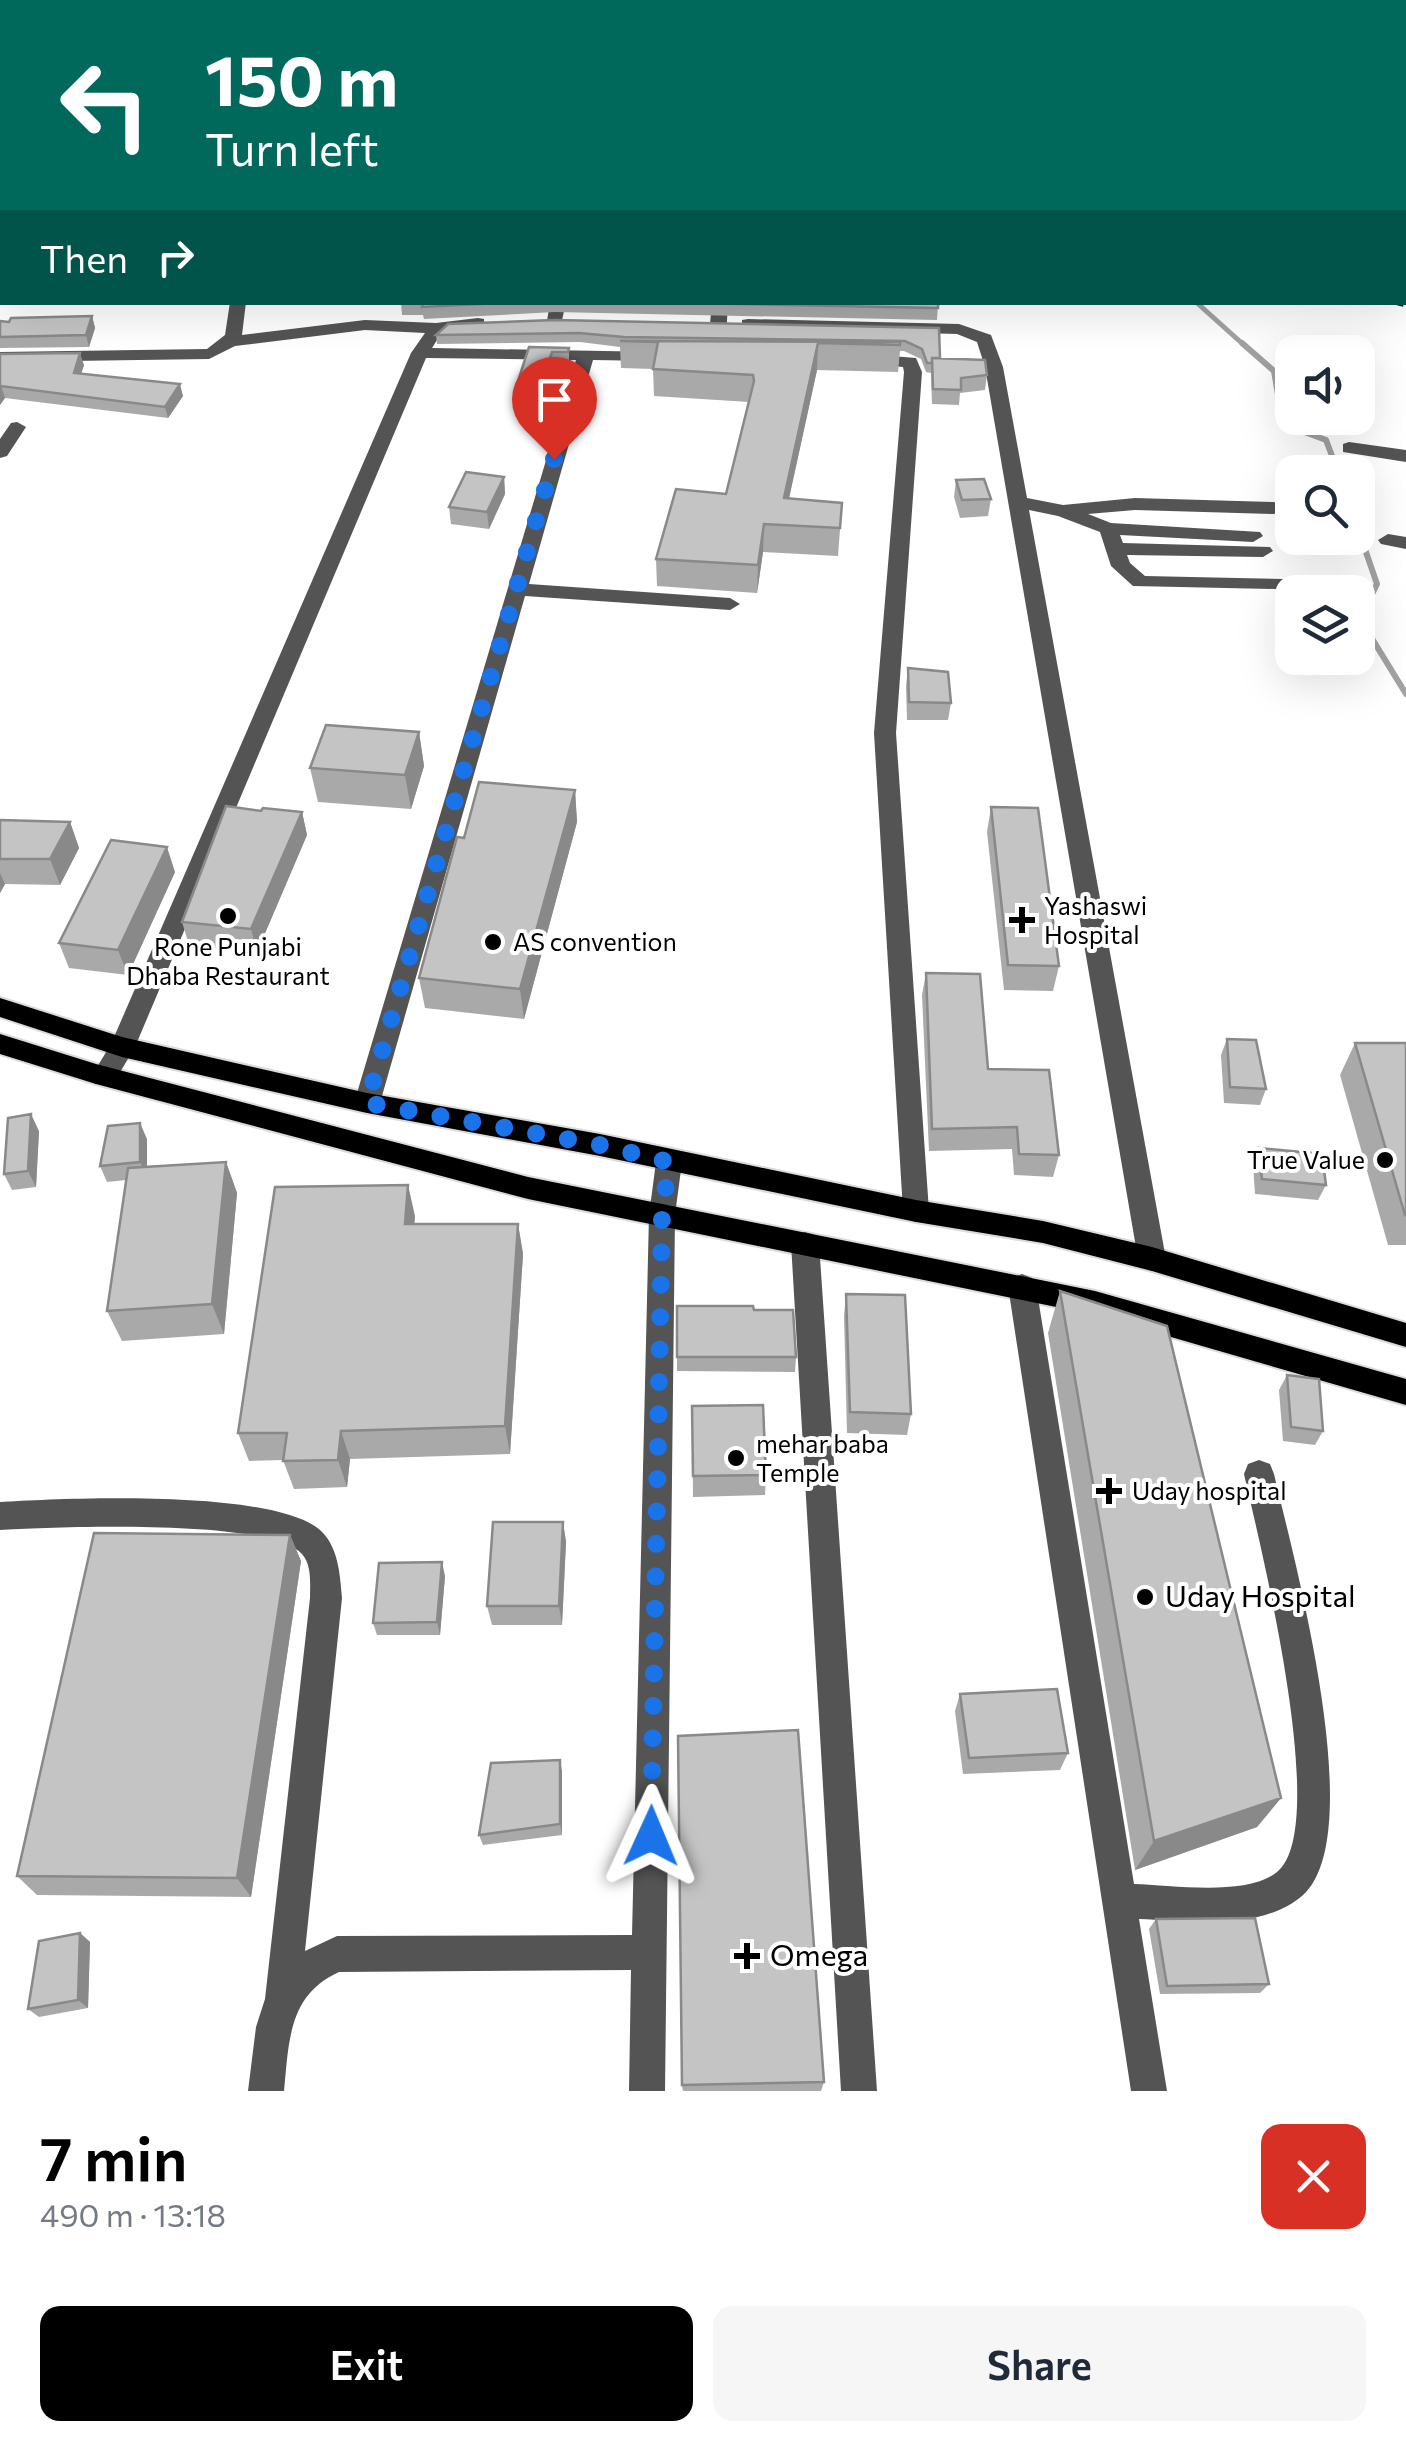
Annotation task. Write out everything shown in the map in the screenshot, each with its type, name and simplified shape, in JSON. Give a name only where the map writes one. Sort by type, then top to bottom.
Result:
[{"type":"main road","points":[[0,1007],[122,1047],[367,1103],[600,1145],[916,1211],[1043,1232],[1406,1335]]},
{"type":"main road","points":[[0,1044],[104,1076],[528,1188],[1022,1286],[1114,1308],[1406,1392]]},
{"type":"street","points":[[0,357],[210,354],[226,349],[232,341],[238,305]]},
{"type":"street","points":[[535,321],[562,315]]},
{"type":"street","points":[[420,354],[707,358],[713,317],[976,333],[985,340],[994,367],[1152,1260]]},
{"type":"street","points":[[232,341],[365,325],[436,328],[495,323]]},
{"type":"street","points":[[104,1076],[122,1047],[420,354],[436,328]]},
{"type":"street","points":[[367,1103],[586,354]]},
{"type":"street","points":[[842,359],[904,360],[910,362],[913,372],[885,733],[916,1211]]},
{"type":"street","points":[[0,452],[17,427]]},
{"type":"street","points":[[1350,448],[1406,456]]},
{"type":"street","points":[[1016,502],[1063,511],[1108,528],[1266,559]]},
{"type":"street","points":[[1063,511],[1135,504],[1274,508]]},
{"type":"street","points":[[1108,528],[1118,558],[1140,582],[1266,559]]},
{"type":"street","points":[[1118,558],[1266,559]]},
{"type":"street","points":[[516,589],[730,604]]},
{"type":"street","points":[[647,2091],[662,1215],[669,1162]]},
{"type":"street","points":[[806,1243],[859,2091]]},
{"type":"street","points":[[1022,1286],[1149,2091]]},
{"type":"street","points":[[1119,1901],[1245,1902],[1296,1880],[1310,1846],[1315,1796],[1312,1736],[1259,1474]]},
{"type":"street","points":[[0,1516],[129,1511],[286,1527],[310,1540],[324,1566],[326,1598],[282,1998],[274,2024],[266,2091]]},
{"type":"street","points":[[282,1998],[294,1978],[311,1964],[337,1954],[649,1952]]},
{"type":"building","points":[[791,305],[938,305],[938,308]]},
{"type":"building","points":[[92,316],[86,335],[0,337],[0,321],[9,322],[11,318]]},
{"type":"building","points":[[554,320],[939,328],[940,358],[927,363],[922,349],[905,341],[579,333],[436,335],[448,324]]},
{"type":"building","points":[[620,341],[900,342],[818,343],[784,498],[842,503],[840,528],[764,524],[758,565],[656,559],[676,489],[726,494],[754,381],[753,375],[653,369],[658,342]]},
{"type":"building","points":[[529,347],[569,348],[568,352],[552,352],[540,385],[517,384]]},
{"type":"building","points":[[80,353],[74,373],[180,384],[165,407],[0,388],[0,354]]},
{"type":"building","points":[[932,358],[985,360],[987,375],[961,378],[961,390],[933,389]]},
{"type":"building","points":[[466,472],[504,477],[487,512],[449,507]]},
{"type":"building","points":[[984,479],[991,499],[962,500],[956,480]]},
{"type":"building","points":[[908,668],[948,672],[951,703],[909,702]]},
{"type":"building","points":[[326,725],[419,732],[405,775],[310,768]]},
{"type":"building","points":[[479,782],[575,790],[520,989],[419,978],[457,837],[464,838]]},
{"type":"building","points":[[226,806],[302,812],[251,929],[182,922]]},
{"type":"building","points":[[991,807],[1038,808],[1059,966],[1008,965]]},
{"type":"building","points":[[0,820],[70,822],[50,859],[0,859]]},
{"type":"building","points":[[111,840],[167,847],[118,950],[59,943]]},
{"type":"building","points":[[926,973],[980,974],[988,1069],[1049,1070],[1059,1155],[1019,1154],[1017,1127],[932,1129]]},
{"type":"building","points":[[1227,1039],[1256,1040],[1266,1089],[1230,1087]]},
{"type":"building","points":[[1355,1043],[1406,1043],[1406,1215],[1405,1215]]},
{"type":"building","points":[[31,1114],[28,1171],[4,1174],[8,1118]]},
{"type":"building","points":[[140,1123],[140,1162],[100,1166],[108,1126]]},
{"type":"building","points":[[1259,1148],[1322,1154],[1326,1185],[1262,1179]]},
{"type":"building","points":[[226,1162],[212,1304],[107,1311],[128,1168]]},
{"type":"building","points":[[408,1185],[405,1224],[518,1224],[505,1426],[341,1431],[338,1460],[283,1461],[287,1433],[238,1433],[275,1187]]},
{"type":"building","name":"Uday Hospital","points":[[1060,1291],[1167,1326],[1281,1798],[1154,1841]]},
{"type":"building","points":[[846,1294],[905,1295],[911,1414],[850,1412]]},
{"type":"building","points":[[677,1306],[793,1310],[796,1357],[677,1357]]},
{"type":"building","points":[[1287,1375],[1319,1379],[1323,1431],[1291,1427]]},
{"type":"building","points":[[763,1405],[766,1475],[693,1476],[692,1406]]},
{"type":"building","points":[[493,1522],[563,1522],[559,1606],[487,1606]]},
{"type":"building","points":[[94,1533],[290,1535],[237,1878],[17,1876]]},
{"type":"building","points":[[442,1562],[437,1622],[373,1623],[379,1563]]},
{"type":"building","points":[[1057,1689],[1068,1753],[969,1758],[960,1694]]},
{"type":"building","name":"Omega","points":[[798,1730],[824,2082],[682,2085],[678,1736]]},
{"type":"building","points":[[560,1760],[560,1824],[479,1835],[491,1763]]},
{"type":"building","points":[[1255,1918],[1269,1984],[1167,1986],[1156,1919]]},
{"type":"building","points":[[80,1933],[78,2000],[28,2009],[39,1941]]},
{"type":"waterway","points":[[1199,305],[1245,346]]},
{"type":"waterway","points":[[1242,343],[1274,371],[1283,424],[1326,440],[1332,455]]},
{"type":"waterway","points":[[1367,555],[1377,584],[1360,619],[1406,694]]},
{"type":"place","name":"Rone Punjabi Dhaba Restaurant","points":[[228,916]]},
{"type":"place","name":"Yashaswi Hospital","points":[[1022,920]]},
{"type":"place","name":"AS convention","points":[[493,942]]},
{"type":"place","name":"True Value","points":[[1385,1160]]},
{"type":"place","name":"mehar baba Temple","points":[[736,1458]]},
{"type":"place","name":"Uday hospital","points":[[1109,1491]]},
{"type":"place","name":"Uday Hospital","points":[[1145,1597]]},
{"type":"place","name":"Omega","points":[[747,1956]]},
{"type":"route","points":[[554,459],[367,1103],[600,1145],[669,1162],[662,1215],[651,1836]]}]
